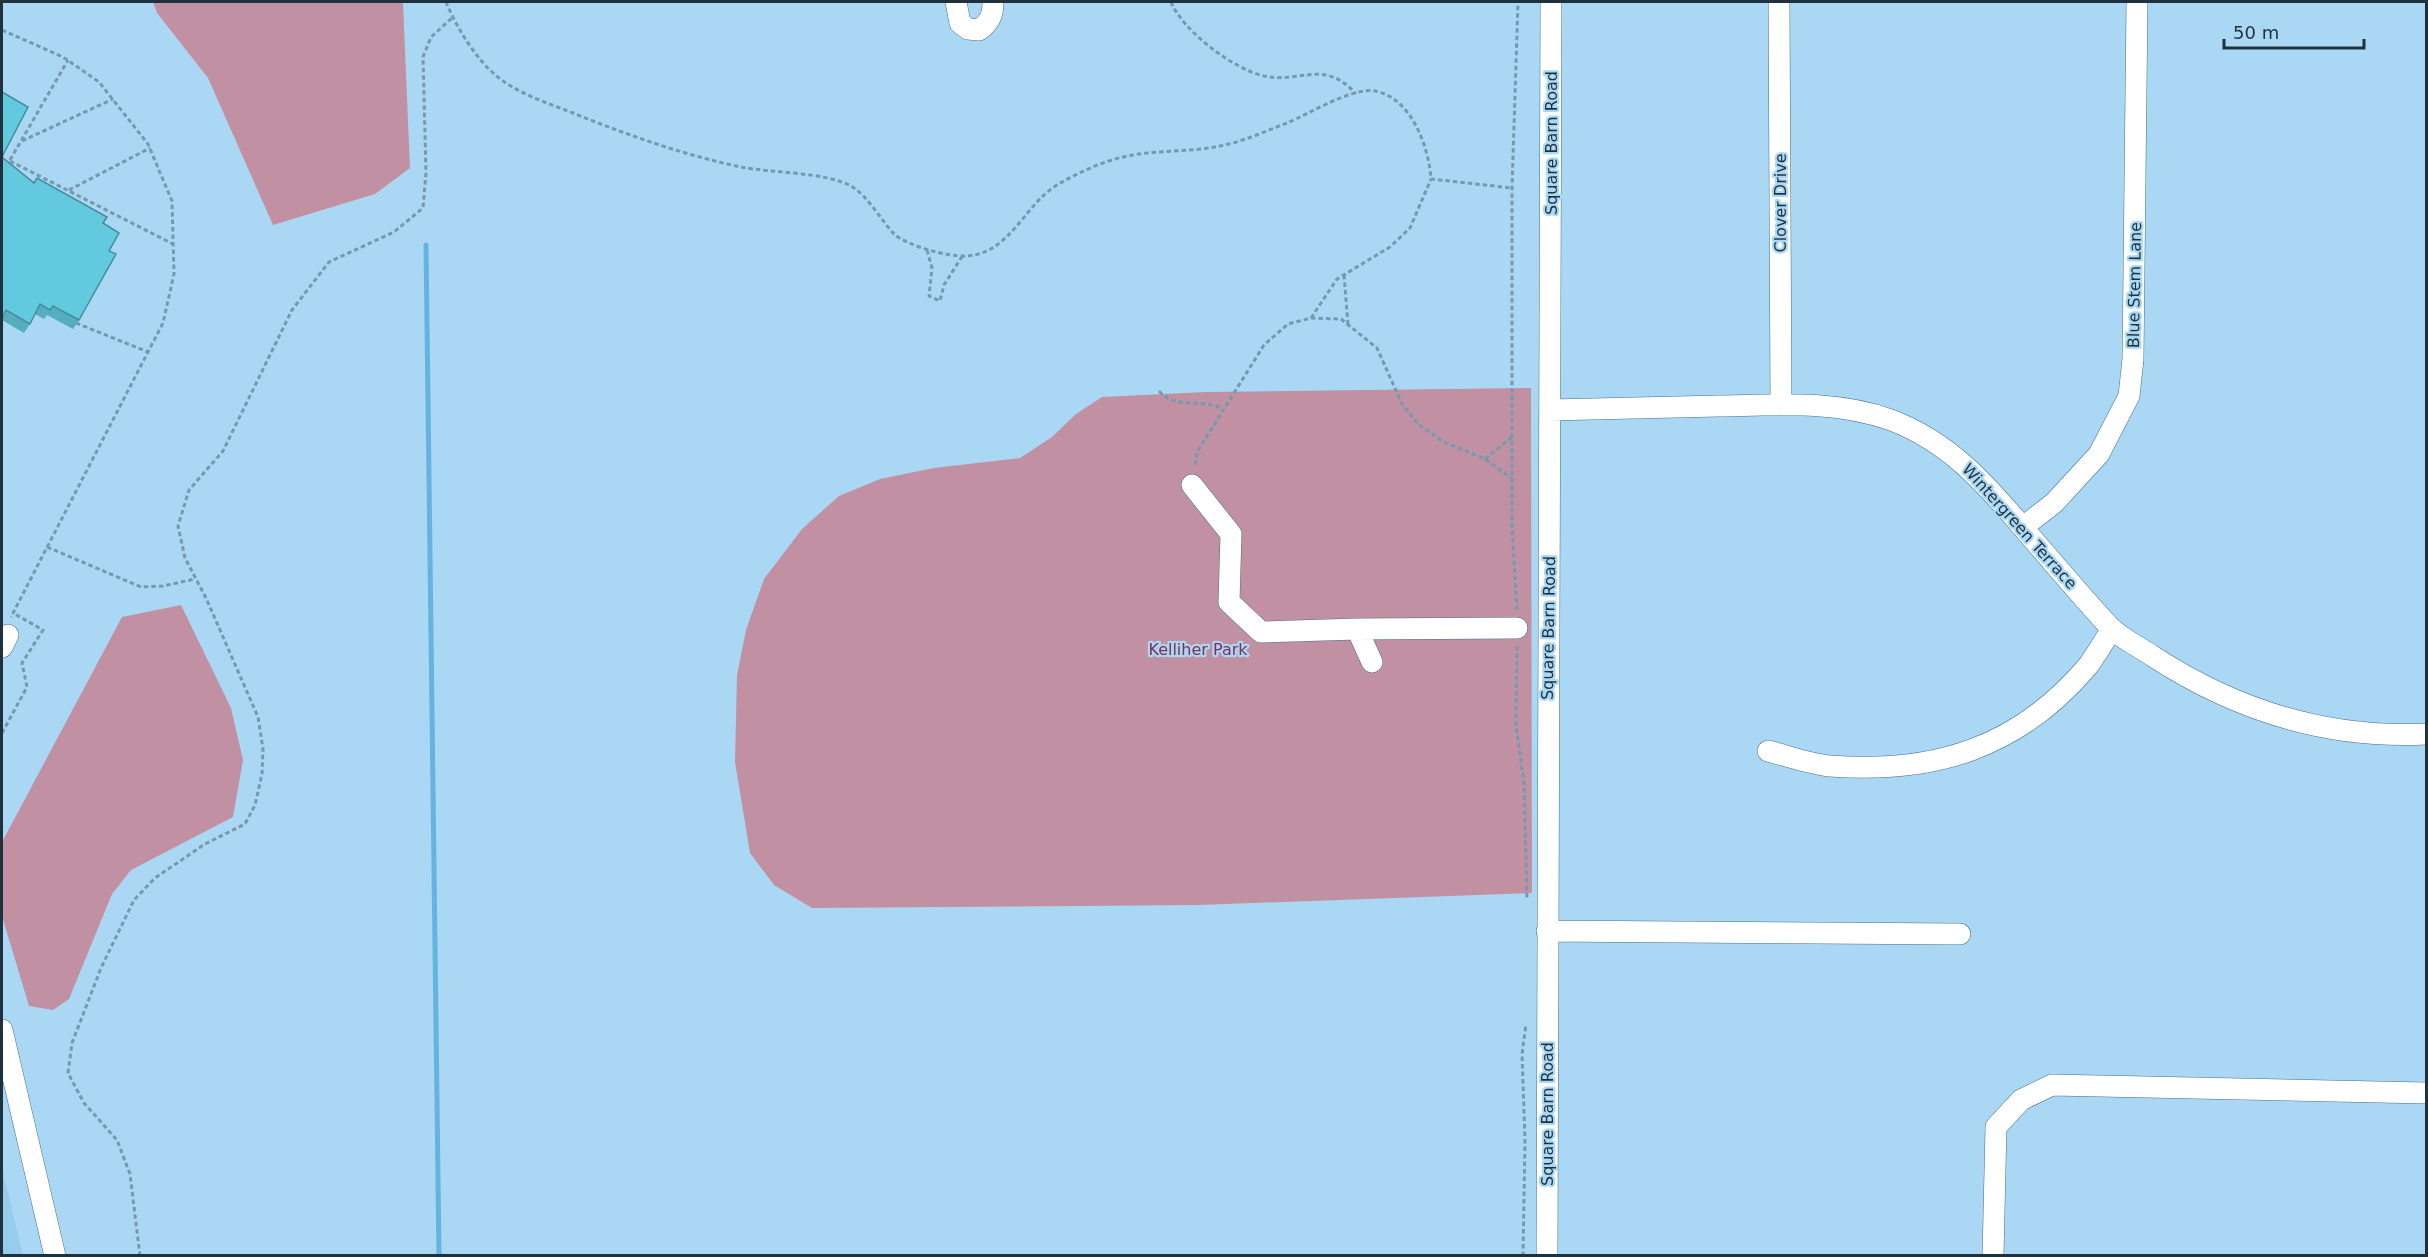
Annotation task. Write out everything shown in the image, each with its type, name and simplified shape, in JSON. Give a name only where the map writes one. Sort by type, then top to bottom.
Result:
[{"type":"street","points":[[956,2],[960,23],[968,30],[979,30],[988,24],[993,14],[993,2]]},
{"type":"street","name":"Square Barn Road","points":[[1547,1256],[1551,2]]},
{"type":"street","name":"Clover Drive","points":[[1779,2],[1781,405]]},
{"type":"street","name":"Blue Stem Lane","points":[[2023,528],[2054,503],[2099,454],[2130,396],[2133,359],[2137,2]]},
{"type":"street","name":"Wintergreen Terrace","points":[[1550,410],[1781,405],[1843,407],[1891,420],[1925,436],[1963,461],[1996,494],[2112,629],[2170,668],[2226,697],[2280,717],[2332,730],[2427,734]]},
{"type":"street","points":[[1192,485],[1231,534],[1229,602],[1262,632],[1517,628]]},
{"type":"street","points":[[1357,629],[1372,662]]},
{"type":"street","points":[[1768,751],[1828,765],[1899,767],[1951,757],[2005,738],[2036,715],[2087,667],[2112,629]]},
{"type":"street","points":[[1547,931],[1960,934]]},
{"type":"street","points":[[2,1030],[55,1256]]},
{"type":"street","points":[[1993,1256],[1996,1127],[2021,1100],[2052,1085],[2427,1093]]},
{"type":"path","points":[[446,2],[452,18],[498,77],[525,94],[628,135],[730,164],[812,176],[851,186],[873,207],[897,236],[927,250],[963,255],[995,247],[1053,187],[1094,166],[1130,155],[1222,146],[1290,122],[1339,98],[1374,91],[1397,102],[1413,122],[1430,158],[1431,179],[1410,228],[1390,247],[1337,279],[1311,318]]},
{"type":"path","points":[[1172,2],[1202,40],[1227,59],[1265,76],[1326,75],[1344,81],[1356,94]]},
{"type":"path","points":[[141,1256],[130,1174],[117,1140],[84,1103],[68,1073],[72,1043],[101,968],[135,900],[156,878],[180,861],[205,844],[245,824],[255,806],[263,757],[258,717],[185,558],[178,526],[189,490],[224,451],[291,310],[329,262],[394,232],[423,208],[426,173],[423,57],[431,37],[452,18]]},
{"type":"path","points":[[2,30],[68,60],[99,82],[150,148],[172,201],[174,274],[163,323],[13,613],[7,633]]},
{"type":"path","points":[[5,170],[68,60]]},
{"type":"path","points":[[21,142],[113,99]]},
{"type":"path","points":[[68,190],[150,148]]},
{"type":"path","points":[[10,160],[173,244]]},
{"type":"path","points":[[1431,179],[1512,188]]},
{"type":"path","points":[[927,250],[932,268],[929,296],[940,301],[944,285],[963,255]]},
{"type":"path","points":[[1344,275],[1348,324]]},
{"type":"path","points":[[1192,485],[1197,452],[1264,345],[1288,324],[1311,318],[1341,319],[1348,324],[1377,348],[1402,404],[1418,424],[1442,441],[1485,459],[1512,479]]},
{"type":"path","points":[[76,323],[148,352]]},
{"type":"path","points":[[1159,392],[1167,400],[1178,403],[1206,402],[1223,409]]},
{"type":"path","points":[[1485,459],[1512,437]]},
{"type":"path","points":[[47,547],[141,587],[163,586],[196,579]]},
{"type":"path","points":[[2,733],[27,687],[22,663],[43,630],[13,613]]},
{"type":"shaded area","points":[[2,1168],[23,1255],[2,1255]]},
{"type":"green space","points":[[153,2],[403,2],[410,168],[375,194],[273,225],[208,78],[157,13]]},
{"type":"green space","name":"Kelliher Park","points":[[1531,388],[1532,893],[1199,905],[812,908],[774,885],[750,853],[735,762],[737,675],[746,630],[764,579],[802,529],[839,496],[880,479],[934,468],[1020,458],[1052,437],[1076,414],[1102,397],[1206,392]]},
{"type":"green space","points":[[181,605],[231,708],[243,760],[233,817],[131,870],[112,894],[69,999],[53,1010],[29,1006],[2,916],[2,842],[122,617]]},
{"type":"building","points":[[2,92],[28,107],[2,157]]},
{"type":"building","points":[[2,157],[34,183],[37,178],[107,217],[103,223],[119,233],[109,251],[116,254],[79,320],[53,306],[50,310],[40,304],[30,324],[6,310],[2,318]]},
{"type":"waterway","points":[[426,245],[439,1256]]}]
